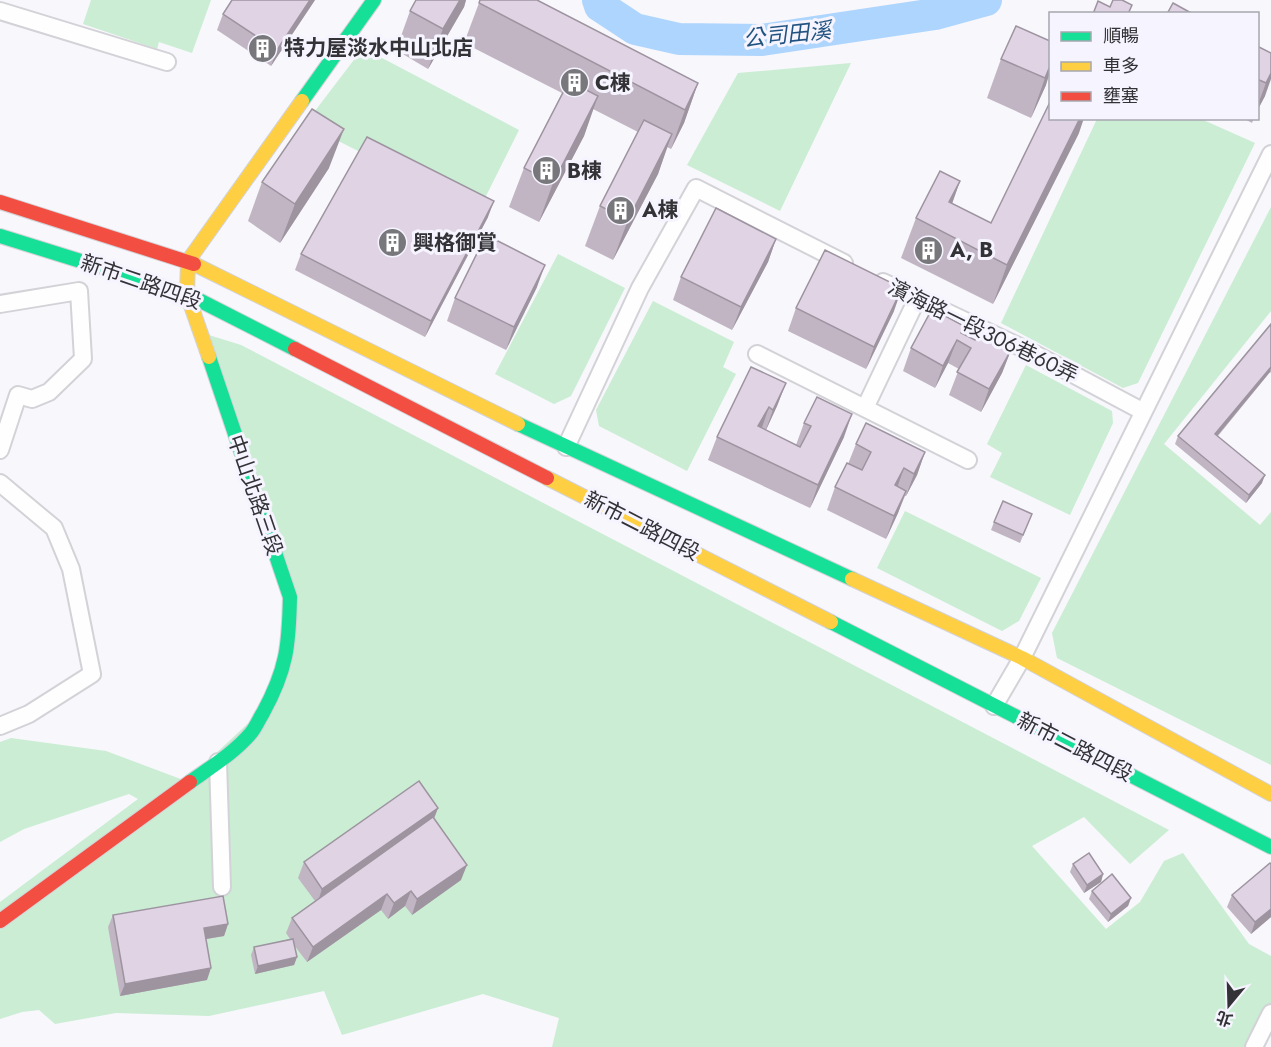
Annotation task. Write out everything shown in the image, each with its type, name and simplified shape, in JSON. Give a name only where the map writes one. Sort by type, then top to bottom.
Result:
[{"type":"street","points":[[188,261],[374,0]]},
{"type":"street","points":[[0,11],[167,62]]},
{"type":"street","points":[[994,705],[1022,658],[1142,411],[1270,160]]},
{"type":"street","name":"濱海路一段306巷60弄","points":[[566,447],[640,288],[696,188],[917,299],[1035,354],[1142,411]]},
{"type":"street","name":"新市二路四段","points":[[0,202],[188,261],[566,447],[1022,658],[1271,794]]},
{"type":"street","name":"新市二路四段","points":[[0,236],[187,294],[1271,847]]},
{"type":"street","name":"中山北路三段","points":[[0,921],[218,762],[252,732],[272,698],[285,664],[289,637],[290,597],[187,294],[188,261]]},
{"type":"street","points":[[0,450],[18,395],[32,399],[49,392],[83,359],[79,291],[85,262]]},
{"type":"street","points":[[0,304],[79,291]]},
{"type":"street","points":[[865,408],[917,299]]},
{"type":"street","points":[[758,354],[968,460]]},
{"type":"street","points":[[0,483],[54,528],[71,569],[92,674],[29,714],[0,726]]},
{"type":"street","points":[[218,762],[222,888]]},
{"type":"street","points":[[1254,1047],[1271,1013]]},
{"type":"green space","points":[[91,0],[211,0],[192,53],[159,42],[157,49],[83,24]]},
{"type":"green space","points":[[363,48],[519,130],[478,212],[305,124]]},
{"type":"green space","points":[[851,63],[780,211],[687,165],[738,73]]},
{"type":"green space","points":[[1097,120],[1203,120],[1255,143],[1138,383],[1123,388],[1001,323]]},
{"type":"green space","points":[[1271,207],[1271,311],[1164,444],[1260,525],[1271,512],[1271,765],[1057,658],[1052,633]]},
{"type":"green space","points":[[558,254],[625,288],[571,396],[554,404],[495,374]]},
{"type":"green space","points":[[653,301],[734,342],[723,367],[736,374],[687,471],[599,426],[596,410]]},
{"type":"green space","points":[[196,331],[241,345],[1169,830],[1130,864],[1084,817],[1032,846],[1106,929],[1140,902],[1164,861],[1183,853],[1249,944],[1271,956],[1271,1014],[1251,1047],[552,1047],[559,1018],[483,994],[342,1035],[324,991],[209,1016],[116,1013],[55,1024],[39,1010],[22,1012],[0,1019],[0,902],[138,799],[129,794],[24,829],[0,842],[0,742],[11,738],[106,751],[186,781],[256,716],[287,651],[287,595]]},
{"type":"green space","points":[[1026,365],[1112,411],[1113,423],[1070,515],[990,477],[1002,453],[987,444]]},
{"type":"green space","points":[[905,511],[1041,578],[1019,621],[1002,631],[877,568]]},
{"type":"building","name":"特力屋淡水中山北店","points":[[232,0],[310,0],[277,50],[223,14]]},
{"type":"building","points":[[416,0],[460,0],[443,29],[410,11]]},
{"type":"building","points":[[480,0],[537,0],[698,83],[685,110],[479,3]]},
{"type":"building","points":[[1113,0],[1122,0],[1132,5],[1129,12],[1094,12],[1098,1],[1110,7]]},
{"type":"building","points":[[1173,3],[1189,12],[1168,12]]},
{"type":"building","points":[[1016,26],[1049,41],[1049,68],[1045,78],[1001,59]]},
{"type":"building","points":[[1259,47],[1271,53],[1271,73],[1266,83],[1259,80]]},
{"type":"building","points":[[569,81],[598,96],[553,183],[524,168]]},
{"type":"building","points":[[1049,104],[1049,120],[1079,120],[1007,265],[916,218],[940,171],[960,181],[949,202],[991,223]]},
{"type":"building","points":[[312,109],[344,129],[295,204],[262,182]]},
{"type":"building","points":[[644,120],[672,134],[628,220],[600,206]]},
{"type":"building","name":"興格御賞","points":[[367,137],[494,201],[431,321],[301,254]]},
{"type":"building","points":[[716,208],[776,239],[741,307],[681,277]]},
{"type":"building","points":[[486,235],[545,265],[514,327],[455,298]]},
{"type":"building","points":[[825,250],[902,288],[874,347],[796,308]]},
{"type":"building","points":[[932,309],[964,326],[961,333],[975,340],[979,333],[1011,350],[989,389],[957,372],[971,348],[957,340],[943,366],[911,348]]},
{"type":"building","points":[[1271,324],[1271,367],[1215,434],[1265,475],[1249,495],[1178,436]]},
{"type":"building","points":[[751,367],[786,383],[773,410],[769,407],[758,426],[800,447],[811,426],[804,423],[817,397],[852,414],[818,485],[717,437]]},
{"type":"building","points":[[866,423],[925,452],[914,474],[904,468],[895,485],[906,491],[894,516],[835,487],[847,463],[862,470],[871,452],[856,444]]},
{"type":"building","points":[[1003,501],[1032,514],[1023,535],[994,522]]},
{"type":"building","points":[[419,781],[438,808],[322,889],[304,862]]},
{"type":"building","points":[[433,817],[467,865],[417,899],[411,891],[394,903],[387,894],[313,947],[292,918]]},
{"type":"building","points":[[1089,853],[1103,874],[1087,885],[1073,864]]},
{"type":"building","points":[[1270,863],[1271,909],[1255,922],[1232,895]]},
{"type":"building","points":[[1112,874],[1131,898],[1111,914],[1092,891]]},
{"type":"building","points":[[223,896],[228,924],[204,928],[211,968],[125,984],[113,915]]},
{"type":"building","points":[[293,939],[297,957],[258,966],[254,947]]},
{"type":"waterway","name":"公司田溪","points":[[598,0],[600,6],[635,29],[679,39],[762,40],[935,14],[986,0]]},
{"type":"traffic: fast","points":[[302,101],[374,0]]},
{"type":"traffic: fast","points":[[0,236],[187,294],[295,349]]},
{"type":"traffic: fast","points":[[190,782],[230,753],[245,740],[254,728],[271,697],[282,670],[290,614],[290,597],[209,357]]},
{"type":"traffic: fast","points":[[518,424],[852,579]]},
{"type":"traffic: fast","points":[[831,622],[1271,847]]},
{"type":"traffic: slow","points":[[209,357],[187,294],[188,261],[302,101]]},
{"type":"traffic: slow","points":[[194,264],[518,424]]},
{"type":"traffic: slow","points":[[547,478],[831,622]]},
{"type":"traffic: slow","points":[[852,579],[1022,658],[1271,794]]},
{"type":"traffic: jam","points":[[0,202],[194,264]]},
{"type":"traffic: jam","points":[[295,349],[547,478]]},
{"type":"traffic: jam","points":[[0,921],[190,782]]},
{"type":"place","name":"特力屋淡水中山北店","points":[[263,48]]},
{"type":"place","name":"C棟","points":[[574,83]]},
{"type":"place","name":"B棟","points":[[546,171]]},
{"type":"place","name":"A棟","points":[[621,210]]},
{"type":"place","name":"興格御賞","points":[[392,243]]},
{"type":"place","name":"A, B","points":[[929,250]]}]
